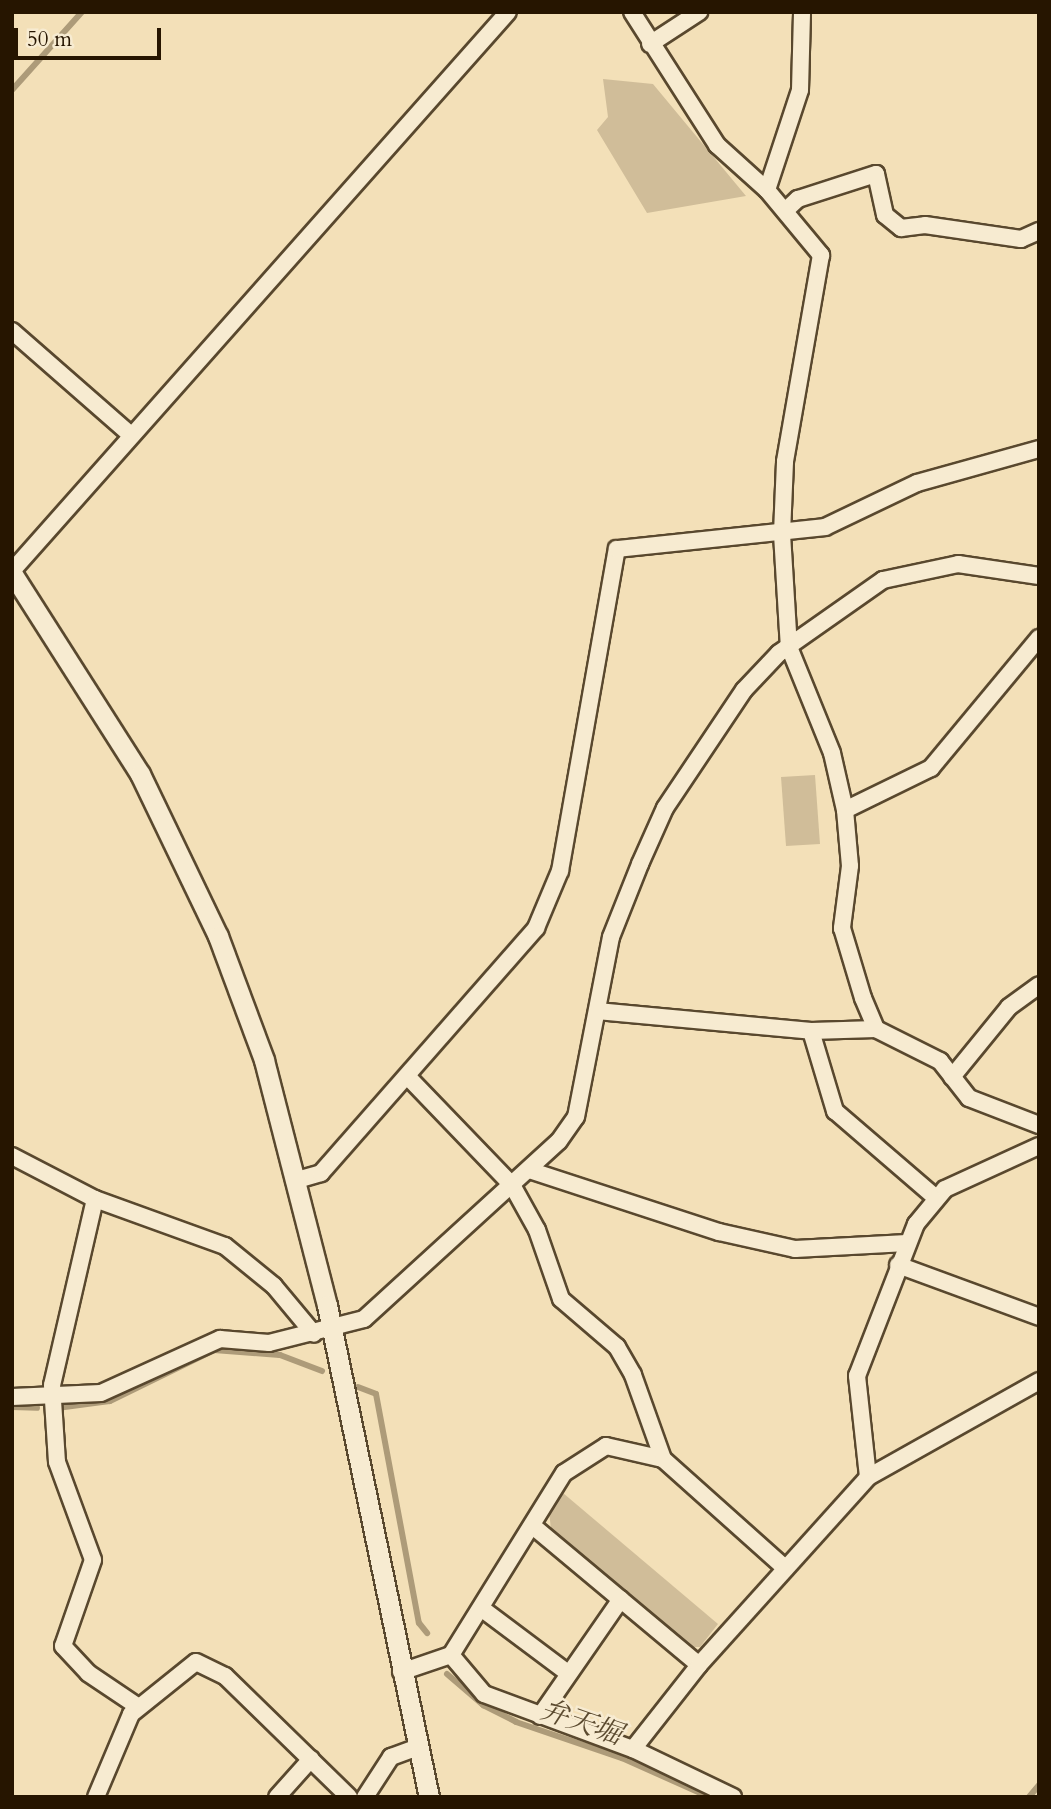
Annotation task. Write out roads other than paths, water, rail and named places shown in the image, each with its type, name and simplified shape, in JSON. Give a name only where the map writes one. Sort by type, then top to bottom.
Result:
[{"type":"street","points":[[429,1797],[323,1331],[297,1180],[264,1060],[182,858],[93,691],[12,572],[508,12]]},
{"type":"street","points":[[632,12],[650,44],[718,145],[767,190],[821,255],[785,462],[782,534],[789,647],[832,753],[845,810],[850,866],[842,928],[876,1029]]},
{"type":"street","points":[[650,44],[699,12]]},
{"type":"street","points":[[767,190],[800,90],[802,12]]},
{"type":"street","points":[[785,211],[798,199],[876,174],[885,215],[901,228],[925,225],[1021,239],[1039,231]]},
{"type":"street","points":[[12,331],[131,436]]},
{"type":"street","points":[[297,1180],[321,1173],[525,947],[560,871],[617,550],[782,534],[839,522],[916,483],[1039,449]]},
{"type":"street","points":[[12,1397],[51,1398],[101,1393],[220,1339],[269,1343],[364,1319],[528,1170],[576,1117],[611,937],[665,808],[744,690],[789,647],[883,580],[918,568],[958,564],[1039,576]]},
{"type":"street","points":[[845,810],[932,768],[1039,638]]},
{"type":"street","points":[[952,1077],[1009,1007],[1039,985]]},
{"type":"street","points":[[597,1011],[811,1031],[876,1029],[940,1061],[981,1106],[1039,1125]]},
{"type":"street","points":[[811,1031],[835,1111],[935,1197]]},
{"type":"street","points":[[408,1077],[512,1185],[537,1230],[561,1299],[617,1347],[628,1366],[663,1460],[785,1568]]},
{"type":"street","points":[[868,1478],[857,1376],[907,1243],[935,1197],[976,1170],[1039,1146]]},
{"type":"street","points":[[12,1156],[95,1199],[225,1245],[323,1331]]},
{"type":"street","points":[[528,1170],[719,1232],[795,1248],[907,1243]]},
{"type":"street","points":[[95,1199],[51,1398],[57,1462],[93,1560],[63,1646],[88,1673],[137,1706]]},
{"type":"street","points":[[898,1265],[1039,1317]]},
{"type":"street","points":[[633,1749],[699,1665],[868,1478],[1039,1381]]},
{"type":"street","points":[[401,1672],[451,1655],[565,1474],[583,1458],[606,1447],[663,1460]]},
{"type":"street","points":[[534,1527],[699,1665]]},
{"type":"street","points":[[540,1716],[621,1599]]},
{"type":"street","points":[[481,1608],[568,1673]]},
{"type":"street","points":[[451,1655],[484,1693],[633,1749],[733,1797]]},
{"type":"street","points":[[96,1797],[137,1706],[188,1667],[207,1664],[349,1797]]},
{"type":"street","points":[[365,1797],[391,1757],[418,1747]]},
{"type":"street","points":[[276,1797],[311,1759]]},
{"type":"waterway","points":[[12,90],[82,12]]},
{"type":"waterway","name":"弁天堀","points":[[57,1408],[110,1401],[214,1350],[280,1355],[322,1371]]},
{"type":"waterway","name":"弁天堀","points":[[358,1387],[376,1394],[419,1623],[427,1633]]},
{"type":"waterway","name":"弁天堀","points":[[12,1407],[37,1408]]},
{"type":"waterway","name":"弁天堀","points":[[447,1674],[483,1705],[516,1722],[622,1758],[709,1797]]},
{"type":"waterway","points":[[1029,1797],[1039,1785]]}]
